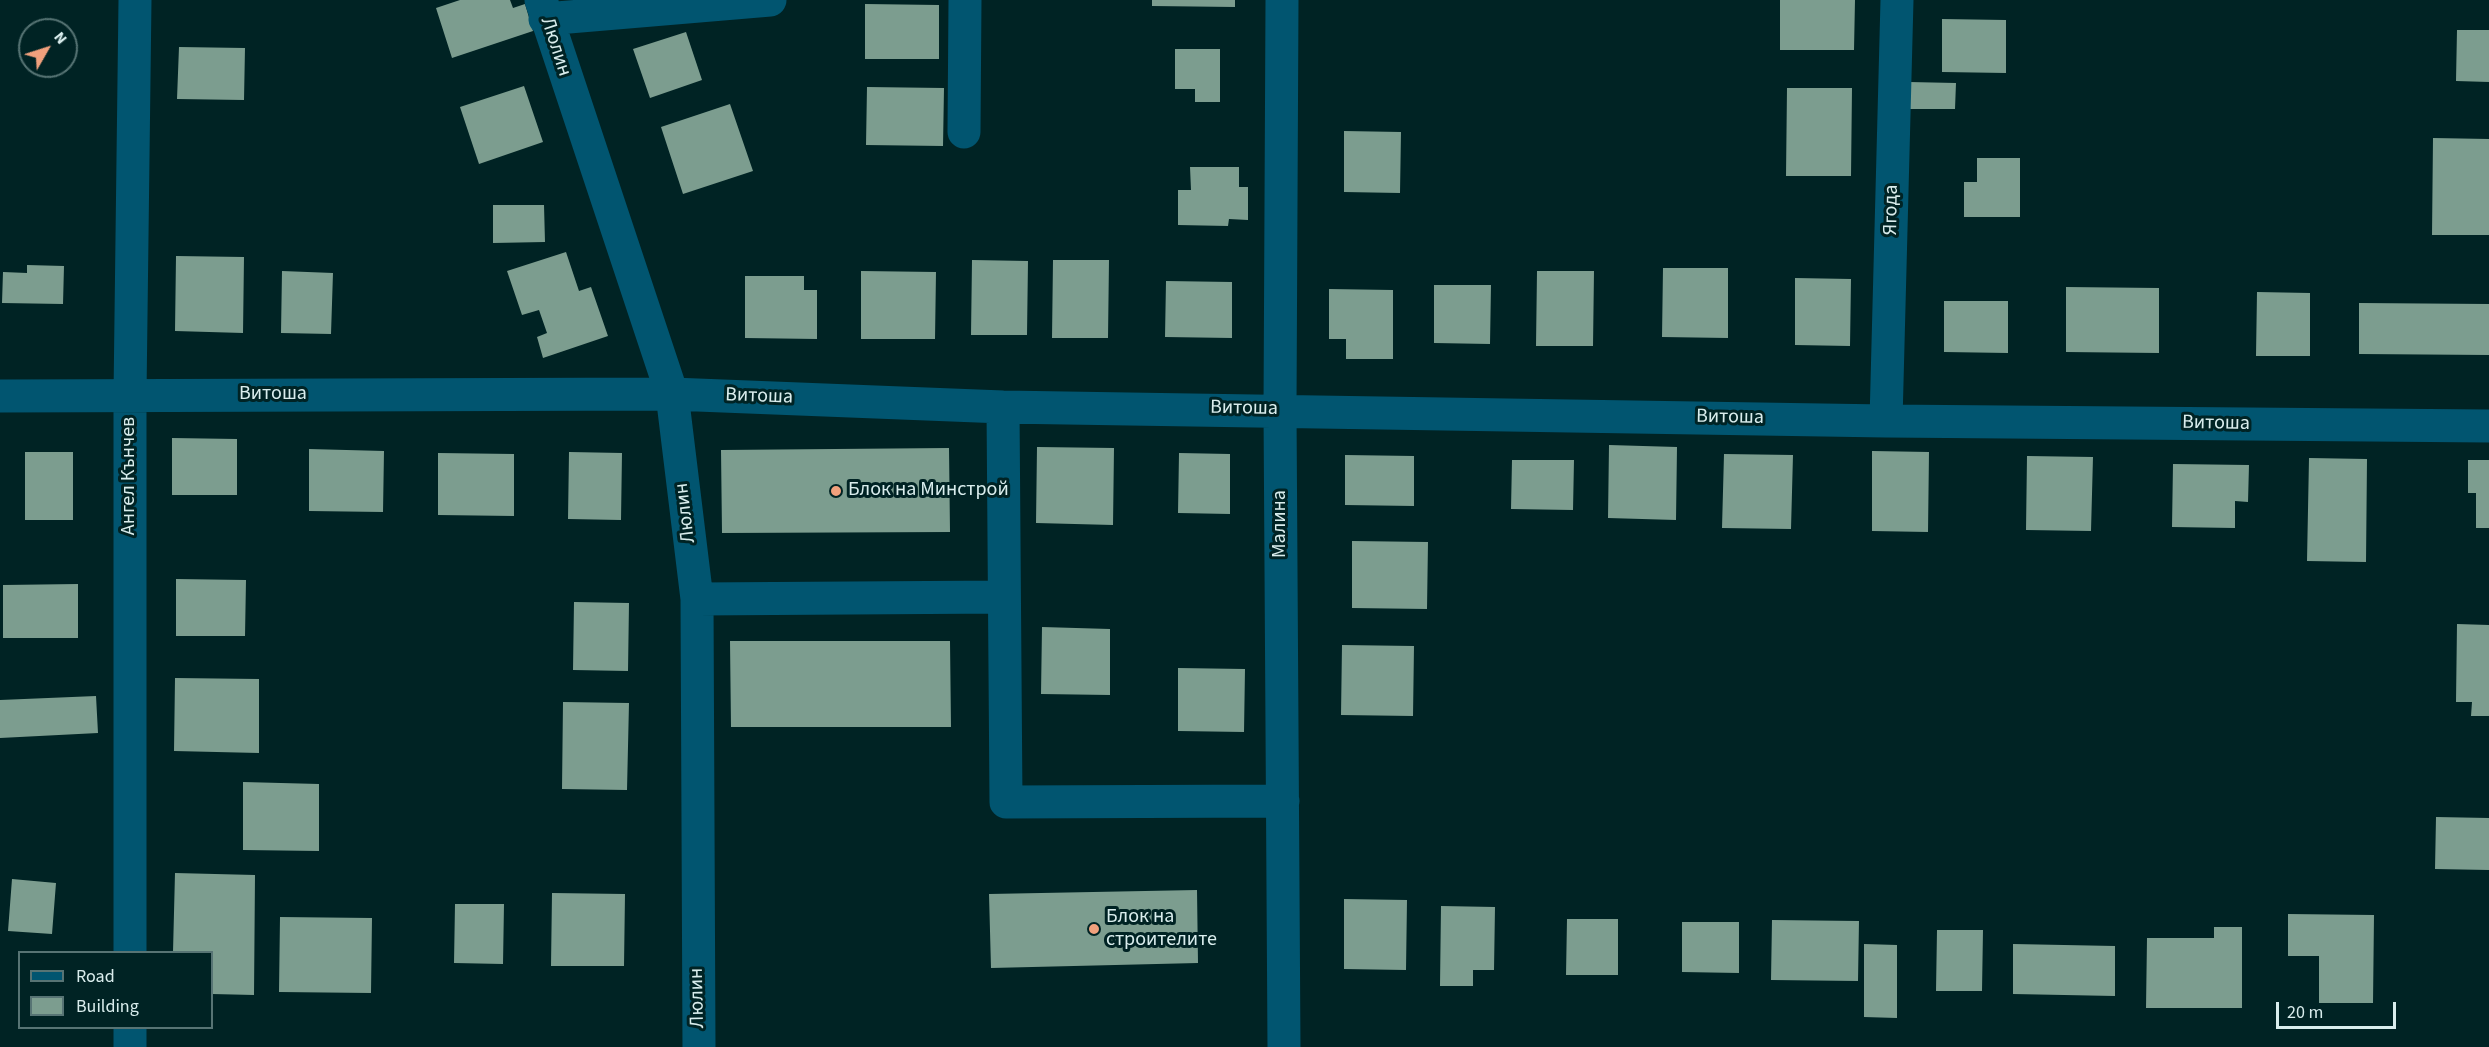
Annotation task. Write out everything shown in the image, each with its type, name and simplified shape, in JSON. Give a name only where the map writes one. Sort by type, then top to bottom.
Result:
[{"type":"street","name":"Ангел Кънчев","points":[[130,951],[130,395],[135,0]]},
{"type":"street","points":[[543,10],[770,0]]},
{"type":"street","points":[[964,132],[965,0]]},
{"type":"street","name":"Малина","points":[[1282,0],[1280,409],[1284,1047]]},
{"type":"street","name":"Ягода","points":[[1886,421],[1897,0]]},
{"type":"street","name":"Люлин","points":[[543,10],[672,394],[697,599],[699,1047]]},
{"type":"street","name":"Витоша","points":[[0,396],[672,394],[1003,406],[1886,421],[2489,426]]},
{"type":"street","points":[[1003,406],[1006,802],[1282,801]]},
{"type":"street","points":[[697,599],[1005,597]]},
{"type":"street","points":[[130,1029],[130,1047]]},
{"type":"building","points":[[460,0],[510,0],[513,8],[525,4],[533,31],[452,58],[436,8]]},
{"type":"building","points":[[1152,0],[1235,0],[1235,7],[1152,6]]},
{"type":"building","points":[[1780,0],[1855,0],[1854,50],[1780,50]]},
{"type":"building","points":[[865,4],[939,5],[939,59],[865,59]]},
{"type":"building","points":[[1942,19],[2006,20],[2006,73],[1942,72]]},
{"type":"building","points":[[2457,30],[2489,30],[2489,82],[2456,81]]},
{"type":"building","points":[[686,32],[702,80],[650,98],[633,49]]},
{"type":"building","points":[[179,47],[245,48],[244,100],[177,99]]},
{"type":"building","points":[[1175,49],[1220,49],[1220,102],[1195,102],[1195,89],[1175,89]]},
{"type":"building","points":[[1909,82],[1956,83],[1955,109],[1908,109]]},
{"type":"building","points":[[524,86],[543,142],[479,164],[460,107]]},
{"type":"building","points":[[867,87],[944,88],[943,146],[866,145]]},
{"type":"building","points":[[1787,88],[1852,88],[1851,176],[1786,176]]},
{"type":"building","points":[[730,104],[753,171],[683,194],[661,127]]},
{"type":"building","points":[[1344,131],[1401,132],[1400,193],[1344,192]]},
{"type":"building","points":[[2433,138],[2489,139],[2489,235],[2432,235]]},
{"type":"building","points":[[1977,158],[2020,158],[2020,217],[1964,217],[1964,182],[1977,182]]},
{"type":"building","points":[[1190,167],[1239,167],[1239,187],[1248,187],[1248,220],[1229,219],[1228,226],[1178,225],[1178,190],[1191,190]]},
{"type":"building","points":[[493,205],[544,205],[545,242],[493,243]]},
{"type":"building","points":[[566,252],[579,291],[591,287],[608,336],[543,358],[537,337],[547,333],[539,310],[522,315],[507,271]]},
{"type":"building","points":[[176,256],[244,257],[243,333],[175,331]]},
{"type":"building","points":[[972,260],[1028,261],[1027,335],[971,335]]},
{"type":"building","points":[[1053,260],[1109,260],[1108,338],[1052,338]]},
{"type":"building","points":[[27,265],[64,266],[63,304],[2,303],[3,272],[27,273]]},
{"type":"building","points":[[1663,268],[1728,268],[1728,338],[1662,337]]},
{"type":"building","points":[[282,271],[333,273],[331,334],[281,333]]},
{"type":"building","points":[[861,271],[936,272],[935,339],[861,339]]},
{"type":"building","points":[[1537,271],[1594,271],[1593,346],[1536,346]]},
{"type":"building","points":[[745,276],[804,276],[804,290],[817,290],[817,339],[745,338]]},
{"type":"building","points":[[1795,278],[1851,279],[1850,346],[1795,345]]},
{"type":"building","points":[[1166,281],[1232,282],[1232,338],[1165,337]]},
{"type":"building","points":[[1434,285],[1491,285],[1490,344],[1434,343]]},
{"type":"building","points":[[2066,287],[2159,288],[2159,353],[2066,352]]},
{"type":"building","points":[[1329,289],[1393,290],[1393,359],[1346,359],[1346,339],[1329,339]]},
{"type":"building","points":[[2257,292],[2310,293],[2310,356],[2256,356]]},
{"type":"building","points":[[1944,301],[2008,301],[2008,353],[1944,352]]},
{"type":"building","points":[[2359,303],[2489,304],[2489,355],[2359,354]]},
{"type":"building","points":[[172,438],[237,439],[237,495],[172,495]]},
{"type":"building","points":[[1609,445],[1677,447],[1676,520],[1608,518]]},
{"type":"building","points":[[1037,447],[1114,448],[1113,525],[1036,523]]},
{"type":"building","name":"Блок на Минстрой","points":[[949,448],[950,532],[722,533],[721,450]]},
{"type":"building","points":[[309,449],[384,451],[383,512],[309,511]]},
{"type":"building","points":[[1872,451],[1929,452],[1928,532],[1872,531]]},
{"type":"building","points":[[25,452],[73,452],[73,520],[25,520]]},
{"type":"building","points":[[569,452],[622,453],[621,520],[568,519]]},
{"type":"building","points":[[438,453],[514,454],[514,516],[438,515]]},
{"type":"building","points":[[1179,453],[1230,454],[1230,514],[1178,513]]},
{"type":"building","points":[[1724,454],[1793,455],[1791,529],[1722,528]]},
{"type":"building","points":[[1345,455],[1414,456],[1414,506],[1345,505]]},
{"type":"building","points":[[2027,456],[2093,457],[2091,531],[2026,530]]},
{"type":"building","points":[[2309,458],[2367,459],[2366,562],[2307,561]]},
{"type":"building","points":[[1512,460],[1574,460],[1573,510],[1511,509]]},
{"type":"building","points":[[2468,460],[2489,460],[2489,528],[2476,528],[2476,493],[2468,493]]},
{"type":"building","points":[[2173,464],[2249,465],[2248,502],[2235,501],[2235,528],[2172,527]]},
{"type":"building","points":[[1352,541],[1428,542],[1427,609],[1352,608]]},
{"type":"building","points":[[176,579],[246,580],[245,636],[176,636]]},
{"type":"building","points":[[78,584],[78,638],[3,638],[3,585]]},
{"type":"building","points":[[574,602],[629,603],[628,671],[573,670]]},
{"type":"building","points":[[2457,624],[2489,625],[2489,716],[2471,716],[2472,702],[2456,702]]},
{"type":"building","points":[[1042,627],[1110,629],[1110,695],[1041,694]]},
{"type":"building","points":[[730,641],[950,641],[951,727],[731,727]]},
{"type":"building","points":[[1342,645],[1414,646],[1413,716],[1341,715]]},
{"type":"building","points":[[1178,668],[1245,669],[1244,732],[1178,731]]},
{"type":"building","points":[[175,678],[259,679],[259,753],[174,751]]},
{"type":"building","points":[[96,696],[98,733],[0,738],[0,700]]},
{"type":"building","points":[[563,702],[629,703],[627,790],[562,789]]},
{"type":"building","points":[[243,782],[319,784],[319,851],[243,850]]},
{"type":"building","points":[[2436,817],[2489,818],[2489,870],[2435,869]]},
{"type":"building","points":[[175,873],[255,875],[254,995],[213,994],[213,951],[173,951]]},
{"type":"building","points":[[12,879],[56,883],[52,934],[8,931]]},
{"type":"building","name":"Блок на строителите","points":[[1197,890],[1198,963],[991,968],[989,894]]},
{"type":"building","points":[[552,893],[625,894],[624,966],[551,966]]},
{"type":"building","points":[[1344,899],[1407,900],[1406,970],[1344,969]]},
{"type":"building","points":[[455,904],[504,904],[503,964],[454,963]]},
{"type":"building","points":[[1441,906],[1495,907],[1494,970],[1473,970],[1473,986],[1440,986]]},
{"type":"building","points":[[2288,914],[2374,915],[2373,1003],[2319,1003],[2319,956],[2288,956]]},
{"type":"building","points":[[280,917],[372,918],[371,993],[279,992]]},
{"type":"building","points":[[1567,919],[1618,919],[1618,975],[1566,975]]},
{"type":"building","points":[[1772,920],[1859,921],[1858,981],[1771,980]]},
{"type":"building","points":[[1682,922],[1739,922],[1739,973],[1682,972]]},
{"type":"building","points":[[2214,927],[2242,927],[2242,1008],[2146,1008],[2147,938],[2214,938]]},
{"type":"building","points":[[1937,930],[1983,930],[1982,991],[1936,991]]},
{"type":"building","points":[[1864,944],[1897,945],[1897,1018],[1864,1017]]},
{"type":"building","points":[[2013,944],[2115,946],[2115,996],[2013,994]]},
{"type":"place","name":"Блок на Минстрой","points":[[836,491]]},
{"type":"place","name":"Блок на строителите","points":[[1094,929]]}]
